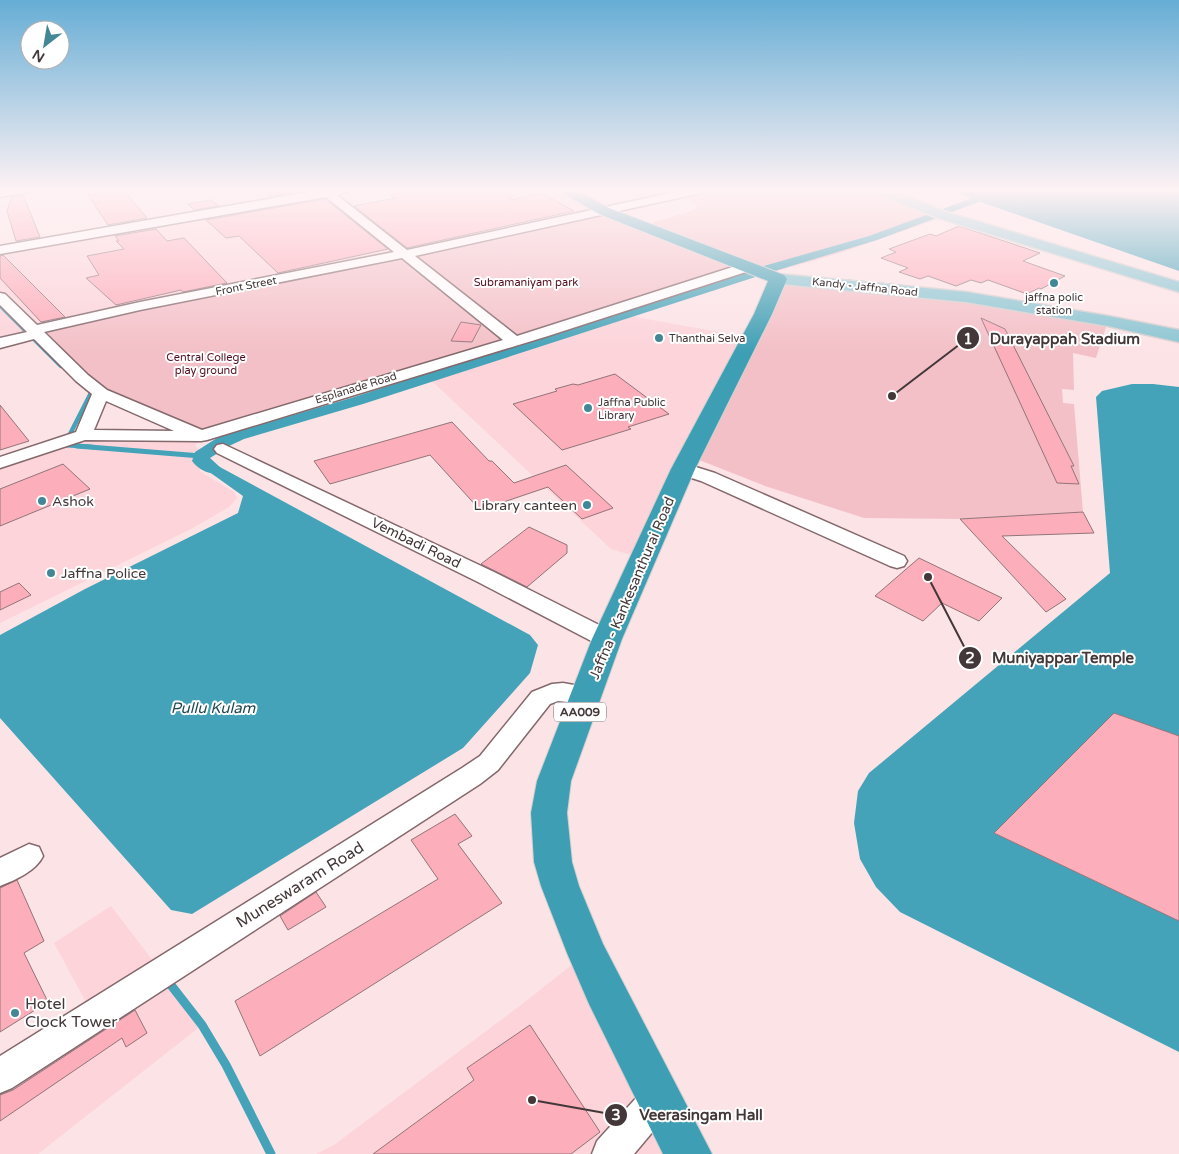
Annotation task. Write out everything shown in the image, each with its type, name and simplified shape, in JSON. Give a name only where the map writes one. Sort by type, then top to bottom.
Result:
[{"type":"highway","name":"Kandy - Jaffna Road","points":[[688,244],[778,279]]},
{"type":"highway","name":"Jaffna - Kankesanthurai Road","points":[[688,1154],[597,975],[560,886],[553,862],[550,813],[554,782],[607,639],[683,469],[766,307],[778,279]]},
{"type":"main road","points":[[1038,244],[1179,287]]},
{"type":"main road","name":"Kandy - Jaffna Road","points":[[778,279],[976,298],[1108,321],[1179,336]]},
{"type":"street","points":[[0,250],[35,244]]},
{"type":"street","points":[[392,244],[514,341]]},
{"type":"street","name":"Front Street","points":[[0,343],[140,306],[452,244]]},
{"type":"street","name":"Esplanade Road","points":[[213,443],[419,369],[620,310],[747,267]]},
{"type":"street","points":[[0,297],[82,378],[101,393],[213,443]]},
{"type":"street","points":[[72,439],[101,393]]},
{"type":"street","points":[[0,463],[72,439],[213,443]]},
{"type":"street","name":"Vembadi Road","points":[[213,443],[486,577],[607,639]]},
{"type":"street","points":[[683,469],[708,477],[896,561]]},
{"type":"street","name":"Muneswaram Road","points":[[0,1076],[471,776],[489,763],[541,698],[550,692],[562,691],[587,694]]},
{"type":"street","points":[[0,873],[29,856]]},
{"type":"street","points":[[610,1154],[659,1098]]},
{"type":"shaded area","points":[[35,244],[392,244],[405,254],[34,330],[0,339],[0,250]]},
{"type":"shaded area","points":[[620,310],[636,317],[751,338],[646,555],[628,554],[611,549],[419,369]]},
{"type":"shaded area","name":"Jaffna Police","points":[[83,435],[201,436],[195,446],[212,462],[199,471],[234,492],[237,498],[229,507],[191,529],[0,623],[0,463]]},
{"type":"shaded area","points":[[111,906],[202,1025],[38,1154],[0,1154],[0,1076],[93,1015],[54,943]]},
{"type":"shaded area","points":[[587,953],[688,1154],[316,1154],[334,1145],[521,1005]]},
{"type":"green space","name":"Central College play ground","points":[[447,244],[866,244],[766,274],[747,267],[201,436],[101,393],[34,330]]},
{"type":"green space","points":[[778,279],[836,284],[1108,321],[1096,358],[1073,353],[1074,390],[1062,389],[1063,403],[1074,404],[1083,512],[960,519],[864,518],[765,486],[689,456]]},
{"type":"water","points":[[1101,244],[1179,244],[1179,271]]},
{"type":"water","points":[[1132,384],[1179,387],[1179,736],[1114,713],[994,833],[1179,921],[1179,1052],[900,912],[876,887],[860,859],[854,823],[858,791],[869,773],[1110,573],[1096,397],[1102,391]]},
{"type":"water","name":"Pullu Kulam","points":[[218,466],[530,635],[538,645],[530,673],[463,748],[192,914],[171,910],[0,718],[0,635],[85,589],[238,513],[243,496],[208,471]]},
{"type":"building","points":[[119,244],[190,244],[227,283],[183,292],[181,290],[116,305],[86,278],[99,275],[87,256],[124,249]]},
{"type":"building","points":[[247,244],[382,244],[388,249],[278,273]]},
{"type":"building","points":[[402,244],[426,244],[407,248]]},
{"type":"building","points":[[903,244],[1013,244],[1040,253],[1023,261],[1065,276],[1027,294],[988,280],[981,283],[971,280],[956,286],[928,276],[920,279],[899,272],[908,268],[881,258],[896,252],[889,249]]},
{"type":"building","points":[[3,255],[65,317],[41,322],[0,278],[0,256]]},
{"type":"building","points":[[981,318],[1005,329],[1074,466],[1071,466],[1079,484],[1057,483]]},
{"type":"building","points":[[461,322],[481,325],[472,342],[451,341]]},
{"type":"building","points":[[615,374],[669,414],[628,427],[631,429],[562,450],[513,404],[557,391],[555,389],[573,384],[578,385]]},
{"type":"building","points":[[0,405],[29,441],[0,450]]},
{"type":"building","points":[[452,422],[489,461],[492,461],[514,483],[566,465],[613,508],[582,519],[548,487],[480,510],[430,455],[330,484],[314,461]]},
{"type":"building","points":[[63,464],[90,489],[0,526],[0,489]]},
{"type":"building","points":[[1083,512],[1094,533],[1002,536],[1066,599],[1046,612],[960,519]]},
{"type":"building","points":[[529,527],[567,545],[567,553],[527,587],[481,564]]},
{"type":"building","points":[[919,558],[1002,598],[979,621],[942,603],[923,621],[875,596]]},
{"type":"building","points":[[19,583],[31,595],[0,610],[0,592]]},
{"type":"building","points":[[1114,713],[1179,736],[1179,921],[994,833]]},
{"type":"building","points":[[455,814],[472,836],[458,844],[502,903],[260,1056],[235,1001],[438,879],[411,840]]},
{"type":"building","points":[[17,880],[44,941],[24,953],[48,1002],[0,1032],[0,888]]},
{"type":"building","points":[[316,892],[326,907],[288,930],[280,916]]},
{"type":"building","points":[[135,1010],[147,1033],[126,1047],[122,1038],[0,1121],[0,1095],[13,1090]]},
{"type":"building","points":[[530,1025],[600,1132],[571,1154],[373,1154],[474,1080],[467,1068]]},
{"type":"waterway","points":[[213,469],[201,461],[201,456],[223,442],[238,436],[357,401],[764,270],[853,244]]},
{"type":"waterway","points":[[848,281],[901,286]]},
{"type":"waterway","points":[[0,305],[61,366]]},
{"type":"waterway","points":[[67,440],[92,391],[87,388]]},
{"type":"waterway","points":[[64,445],[93,447]]},
{"type":"waterway","points":[[77,446],[201,456]]},
{"type":"waterway","points":[[167,980],[202,1025],[226,1065],[271,1154]]},
{"type":"place","name":"jaffna polic station","points":[[1054,283]]},
{"type":"place","name":"Thanthai Selva","points":[[659,338]]},
{"type":"place","name":"Durayappah Stadium","points":[[892,396]]},
{"type":"place","name":"Jaffna Public Library","points":[[588,408]]},
{"type":"place","name":"Ashok","points":[[42,501]]},
{"type":"place","name":"Library canteen","points":[[587,505]]},
{"type":"place","name":"Jaffna Police","points":[[51,573]]},
{"type":"place","name":"Muniyappar Temple","points":[[928,577]]},
{"type":"place","name":"Hotel Clock Tower","points":[[15,1013]]},
{"type":"place","name":"Veerasingam Hall","points":[[532,1100]]},
{"type":"park label","name":"Subramaniyam park","points":[[526,282]]}]
